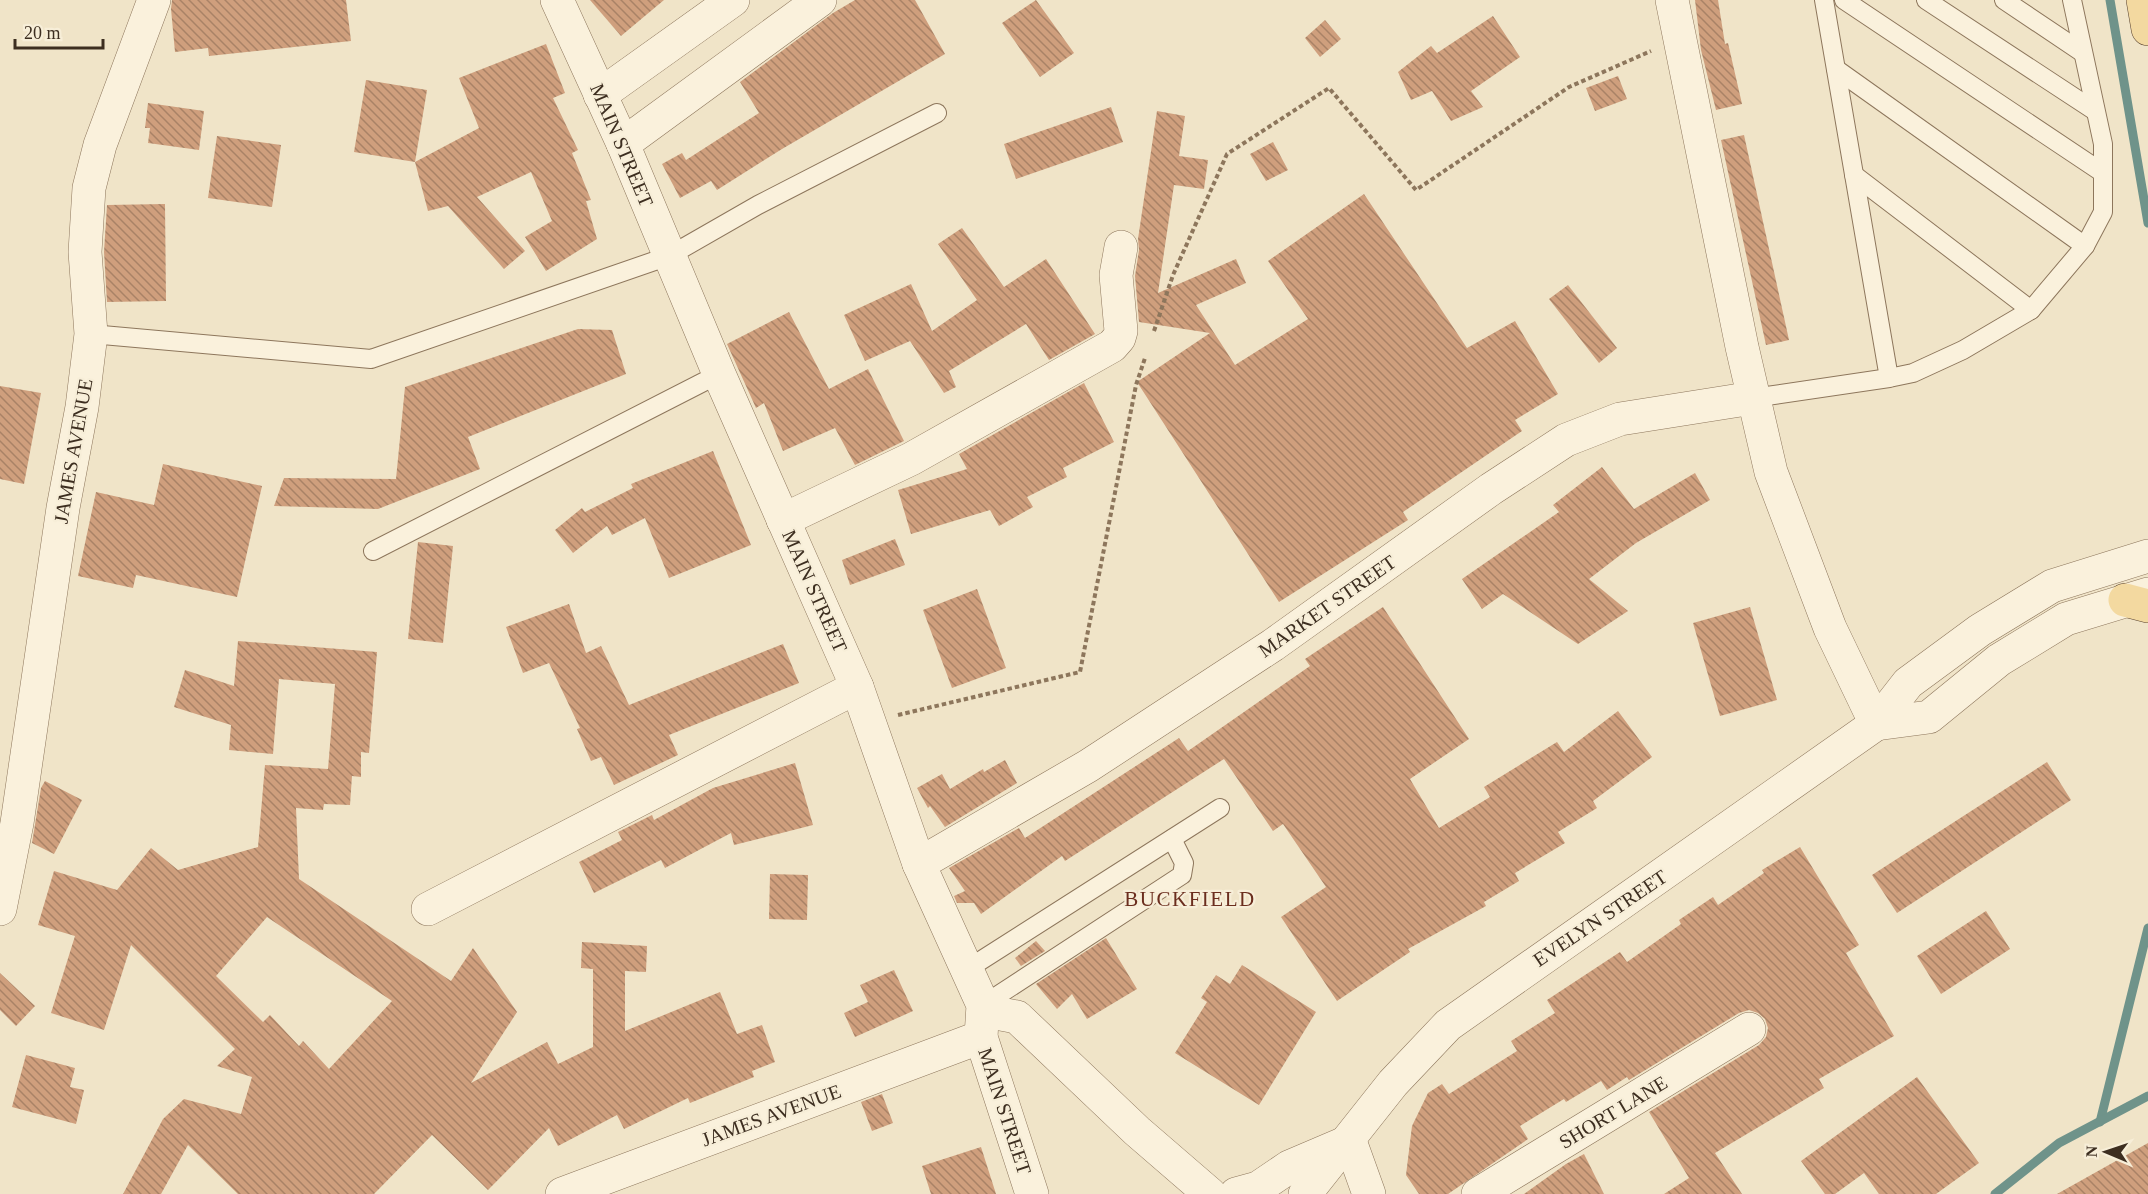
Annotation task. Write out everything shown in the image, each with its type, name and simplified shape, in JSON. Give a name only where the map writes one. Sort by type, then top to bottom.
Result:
[{"type":"main road","points":[[2143,0],[2148,29]]},
{"type":"street","name":"JAMES AVENUE","points":[[0,909],[17,824],[63,508],[82,407],[91,334],[85,252],[89,188],[100,145],[154,0]]},
{"type":"street","name":"MAIN STREET","points":[[557,0],[623,144],[719,374],[857,687],[919,864],[966,970],[983,1018],[1032,1194]]},
{"type":"street","points":[[600,95],[733,0]]},
{"type":"street","points":[[623,144],[820,0]]},
{"type":"street","points":[[1672,0],[1753,398],[1771,472],[1830,628],[1876,724]]},
{"type":"street","points":[[783,520],[911,459],[1112,346],[1119,338],[1121,331],[1116,275],[1121,247]]},
{"type":"street","name":"MARKET STREET","points":[[919,864],[1088,766],[1273,645],[1491,489],[1566,440],[1620,419],[1753,398]]},
{"type":"street","name":"EVELYN STREET","points":[[1305,1194],[1350,1141],[1393,1083],[1448,1025],[1876,724],[1908,683],[1980,630],[2052,586],[2148,556]]},
{"type":"street","name":"EVELYN STREET","points":[[1876,724],[1929,717],[1999,660],[2066,619],[2140,600]]},
{"type":"street","points":[[428,909],[857,687]]},
{"type":"street","points":[[983,1018],[1017,1017],[1137,1131],[1210,1194]]},
{"type":"street","name":"JAMES AVENUE","points":[[562,1194],[983,1018]]},
{"type":"street","name":"SHORT LANE","points":[[1478,1194],[1749,1029]]},
{"type":"street","points":[[1236,1194],[1258,1188],[1289,1167],[1350,1141],[1369,1194]]},
{"type":"lane","points":[[1824,0],[1889,378]]},
{"type":"lane","points":[[1844,0],[2103,173]]},
{"type":"lane","points":[[1926,0],[2095,111]]},
{"type":"lane","points":[[2004,0],[2083,53]]},
{"type":"lane","points":[[1753,398],[1913,373],[1964,350],[2031,310],[2085,246],[2103,212],[2103,144],[2072,0]]},
{"type":"lane","points":[[1836,69],[2085,246]]},
{"type":"lane","points":[[91,334],[371,359],[669,256],[758,205],[937,112]]},
{"type":"lane","points":[[1854,175],[2031,310]]},
{"type":"lane","points":[[373,551],[719,374]]},
{"type":"lane","points":[[966,970],[1220,808]]},
{"type":"lane","points":[[983,1018],[1182,875],[1184,863],[1172,839]]},
{"type":"path","points":[[1151,341],[1173,275],[1227,154],[1329,88],[1416,190],[1569,87],[1679,38]]},
{"type":"path","points":[[868,722],[1080,672],[1136,385],[1147,352]]},
{"type":"building","points":[[172,0],[346,0],[351,41],[209,56],[208,48],[175,52]]},
{"type":"building","points":[[590,0],[664,0],[621,36]]},
{"type":"building","points":[[855,0],[915,0],[945,54],[782,149],[717,190],[711,181],[680,198],[662,164],[682,153],[686,160],[759,113],[740,82],[833,13]]},
{"type":"building","points":[[1036,0],[1074,53],[1040,77],[1002,23]]},
{"type":"building","points":[[1695,0],[1718,0],[1725,44],[1728,43],[1742,104],[1716,110],[1701,50]]},
{"type":"building","points":[[1493,16],[1520,57],[1471,91],[1483,107],[1451,121],[1432,91],[1411,100],[1398,72],[1431,46],[1437,53]]},
{"type":"building","points":[[1325,20],[1341,39],[1320,57],[1305,38]]},
{"type":"building","points":[[546,44],[565,93],[553,98],[578,150],[572,153],[591,200],[586,201],[597,239],[546,271],[525,237],[552,221],[531,172],[477,197],[525,251],[504,269],[448,206],[428,211],[415,162],[479,128],[459,78]]},
{"type":"building","points":[[1618,76],[1627,99],[1595,111],[1586,88]]},
{"type":"building","points":[[366,80],[427,90],[415,162],[354,152]]},
{"type":"building","points":[[148,103],[204,111],[199,150],[148,143],[150,128],[145,128]]},
{"type":"building","points":[[1111,107],[1123,142],[1016,179],[1004,144]]},
{"type":"building","points":[[1157,111],[1185,116],[1179,156],[1208,160],[1204,189],[1174,185],[1158,293],[1236,259],[1246,283],[1196,305],[1235,365],[1308,319],[1268,261],[1364,194],[1467,348],[1515,321],[1558,394],[1515,420],[1522,431],[1403,512],[1408,520],[1279,602],[1137,382],[1210,333],[1139,322],[1135,276],[1139,250],[1138,239]]},
{"type":"building","points":[[1744,135],[1789,340],[1766,345],[1721,140]]},
{"type":"building","points":[[217,136],[281,145],[272,207],[208,198]]},
{"type":"building","points":[[1273,142],[1288,170],[1266,181],[1250,154]]},
{"type":"building","points":[[165,204],[166,301],[107,302],[104,252],[107,205]]},
{"type":"building","points":[[962,228],[1004,287],[1046,259],[1095,334],[1049,360],[1026,324],[949,371],[956,387],[944,393],[910,341],[865,361],[844,315],[911,284],[932,331],[977,300],[938,244]]},
{"type":"building","points":[[1568,285],[1617,348],[1599,363],[1549,299]]},
{"type":"building","points":[[789,312],[829,389],[868,369],[904,441],[855,465],[835,428],[783,451],[764,403],[756,408],[727,344]]},
{"type":"building","points":[[578,329],[612,330],[626,374],[468,437],[480,469],[378,509],[274,506],[284,478],[396,479],[405,387]]},
{"type":"building","points":[[1084,383],[1114,442],[1063,468],[1067,477],[1027,497],[1033,507],[999,526],[990,510],[911,534],[898,490],[967,469],[959,454]]},
{"type":"building","points":[[0,386],[41,393],[24,484],[0,479]]},
{"type":"building","points":[[713,451],[751,545],[669,578],[645,518],[612,535],[607,526],[573,553],[555,530],[582,508],[585,512],[633,488],[631,484]]},
{"type":"building","points":[[163,464],[262,486],[237,597],[136,575],[133,588],[78,576],[96,492],[154,505]]},
{"type":"building","points":[[1602,467],[1634,509],[1695,473],[1710,500],[1636,543],[1589,579],[1628,611],[1578,644],[1503,594],[1482,609],[1462,579],[1559,512],[1553,505]]},
{"type":"building","points":[[895,539],[905,565],[850,585],[842,560]]},
{"type":"building","points":[[418,542],[453,546],[443,643],[408,639]]},
{"type":"building","points":[[977,589],[1006,668],[952,688],[923,610]]},
{"type":"building","points":[[569,604],[586,653],[601,646],[629,705],[783,644],[799,683],[669,735],[678,755],[614,785],[601,757],[591,761],[577,729],[580,728],[549,663],[523,673],[506,627]]},
{"type":"building","points":[[1383,607],[1469,739],[1410,779],[1439,828],[1490,797],[1484,787],[1557,742],[1564,752],[1618,711],[1652,757],[1593,801],[1597,808],[1558,832],[1565,843],[1515,873],[1519,881],[1484,902],[1486,906],[1408,949],[1410,952],[1337,1001],[1281,917],[1326,887],[1283,824],[1273,831],[1224,759],[1065,861],[1062,856],[981,914],[974,903],[957,903],[954,896],[965,891],[949,868],[1019,828],[1025,838],[1179,738],[1188,751],[1310,666],[1305,659]]},
{"type":"building","points":[[1750,607],[1777,700],[1720,716],[1693,623]]},
{"type":"building","points":[[238,641],[377,652],[369,753],[361,752],[361,777],[352,776],[350,805],[324,804],[323,810],[296,808],[299,879],[451,981],[473,948],[517,1012],[471,1083],[547,1042],[558,1064],[593,1047],[593,969],[581,968],[582,942],[647,946],[646,972],[625,971],[625,1031],[720,992],[737,1034],[762,1025],[775,1062],[752,1071],[754,1077],[690,1103],[688,1098],[624,1129],[617,1115],[558,1146],[549,1128],[488,1190],[432,1135],[374,1194],[238,1194],[188,1145],[161,1194],[123,1194],[163,1119],[184,1099],[241,1114],[252,1077],[217,1066],[235,1049],[131,945],[104,1030],[51,1013],[75,936],[38,925],[54,871],[117,890],[151,848],[178,870],[258,847],[265,765],[328,769],[335,684],[279,679],[273,754],[229,750],[231,725],[174,707],[185,670],[234,686]],"holes":[[[267,917],[392,1001],[329,1069],[303,1041],[299,1046],[270,1015],[263,1022],[216,976]]]},
{"type":"building","points":[[1005,760],[1017,783],[945,827],[930,806],[928,808],[917,788],[942,774],[950,789],[983,769],[984,772]]},
{"type":"building","points":[[2047,762],[2071,800],[1897,913],[1872,875]]},
{"type":"building","points":[[795,763],[813,825],[734,845],[731,833],[665,868],[661,860],[594,893],[579,862],[622,840],[618,832],[652,815],[654,820],[713,788]]},
{"type":"building","points":[[45,781],[82,800],[54,854],[32,843],[41,788]]},
{"type":"building","points":[[1800,847],[1859,945],[1846,953],[1894,1036],[1819,1079],[1824,1088],[1715,1153],[1742,1194],[1664,1194],[1689,1178],[1649,1112],[1759,1045],[1766,1037],[1768,1028],[1765,1019],[1749,1010],[1739,1013],[1629,1080],[1627,1077],[1607,1090],[1601,1081],[1566,1102],[1564,1099],[1520,1126],[1528,1139],[1448,1194],[1419,1194],[1406,1175],[1412,1126],[1428,1093],[1442,1084],[1449,1094],[1517,1051],[1511,1041],[1555,1013],[1547,1000],[1620,952],[1627,962],[1681,924],[1679,920],[1713,897],[1718,905],[1764,873],[1762,870]]},
{"type":"building","points":[[770,874],[808,875],[807,920],[769,919]]},
{"type":"building","points":[[1986,911],[2010,949],[1941,994],[1917,956]]},
{"type":"building","points":[[1106,938],[1137,989],[1087,1019],[1072,994],[1057,1009],[1036,984]]},
{"type":"building","points":[[1036,941],[1045,951],[1021,966],[1015,958]]},
{"type":"building","points":[[1242,965],[1316,1012],[1259,1105],[1175,1053],[1207,1002],[1201,998],[1216,975],[1230,984]]},
{"type":"building","points":[[894,970],[913,1011],[855,1037],[844,1013],[868,1002],[860,985]]},
{"type":"building","points":[[0,973],[35,1006],[16,1026],[0,1010]]},
{"type":"building","points":[[26,1055],[75,1068],[70,1087],[84,1090],[76,1124],[12,1107]]},
{"type":"building","points":[[1917,1077],[1979,1163],[1936,1194],[1879,1194],[1864,1173],[1835,1194],[1825,1194],[1801,1161]]},
{"type":"building","points":[[882,1094],[893,1123],[872,1131],[861,1102]]},
{"type":"building","points":[[2148,1143],[2148,1194],[2057,1194]]},
{"type":"building","points":[[981,1147],[996,1194],[931,1194],[922,1166]]},
{"type":"building","points":[[1584,1154],[1604,1194],[1524,1194],[1566,1164]]},
{"type":"waterway","points":[[2110,0],[2148,223]]},
{"type":"waterway","points":[[2100,1122],[2148,928]]},
{"type":"waterway","points":[[1995,1194],[2059,1143],[2148,1096]]},
{"type":"district","name":"BUCKFIELD","points":[[1190,899]]}]
